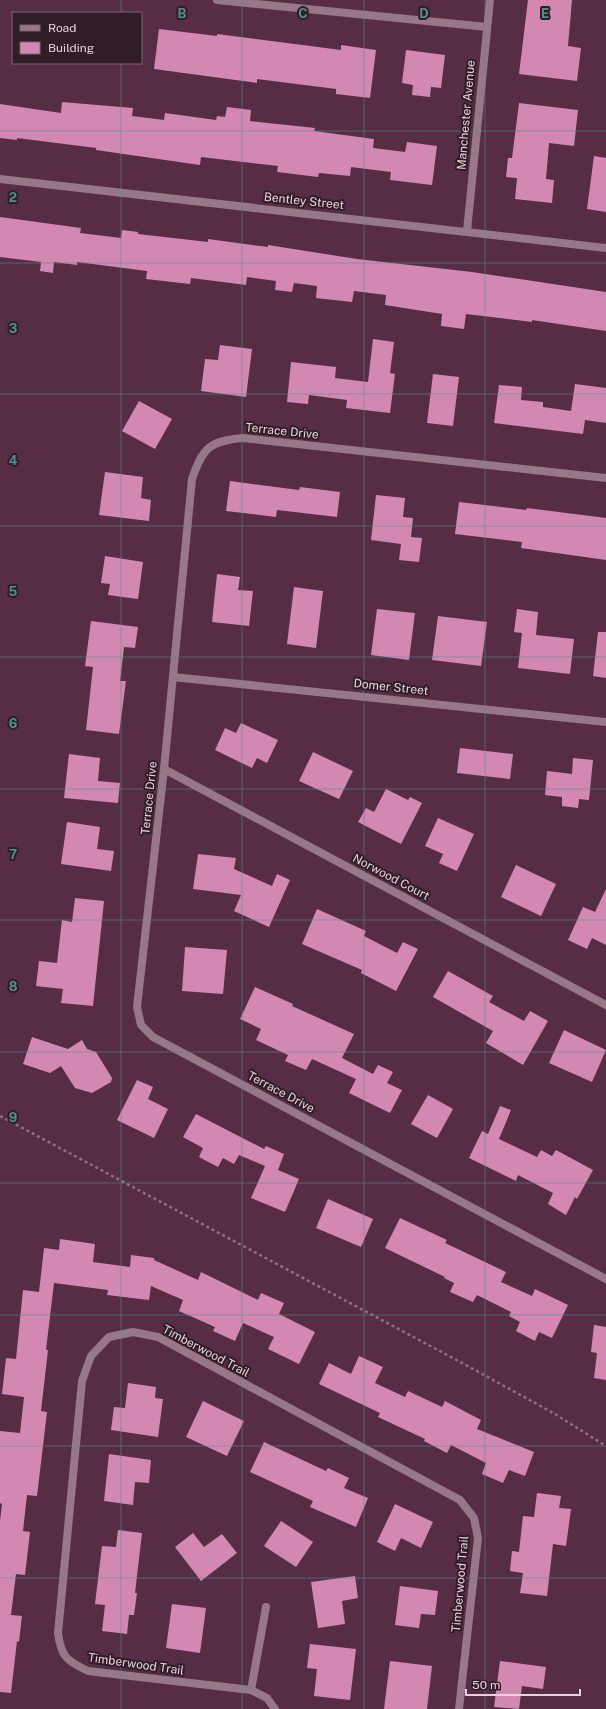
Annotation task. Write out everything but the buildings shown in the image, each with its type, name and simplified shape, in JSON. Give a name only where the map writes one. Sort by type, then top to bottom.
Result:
[{"type":"street","points":[[217,0],[487,27]]},
{"type":"street","name":"Manchester Avenue","points":[[467,232],[490,0]]},
{"type":"street","name":"Bentley Street","points":[[0,179],[606,248]]},
{"type":"street","name":"Terrace Drive","points":[[606,478],[243,438],[223,440],[209,447],[198,460],[192,479],[164,769],[137,1008],[141,1025],[152,1037],[606,1279]]},
{"type":"street","name":"Domer Street","points":[[173,677],[606,722]]},
{"type":"street","name":"Norwood Court","points":[[164,769],[606,1005]]},
{"type":"street","name":"Timberwood Trail","points":[[275,1709],[267,1698],[251,1690],[88,1672],[71,1663],[60,1649],[58,1633],[82,1381],[91,1356],[109,1337],[133,1332],[158,1338],[460,1500],[474,1518],[478,1538],[459,1709]]},
{"type":"street","points":[[251,1690],[266,1606]]},
{"type":"path","points":[[0,1116],[464,1364],[554,1414],[606,1446]]}]
